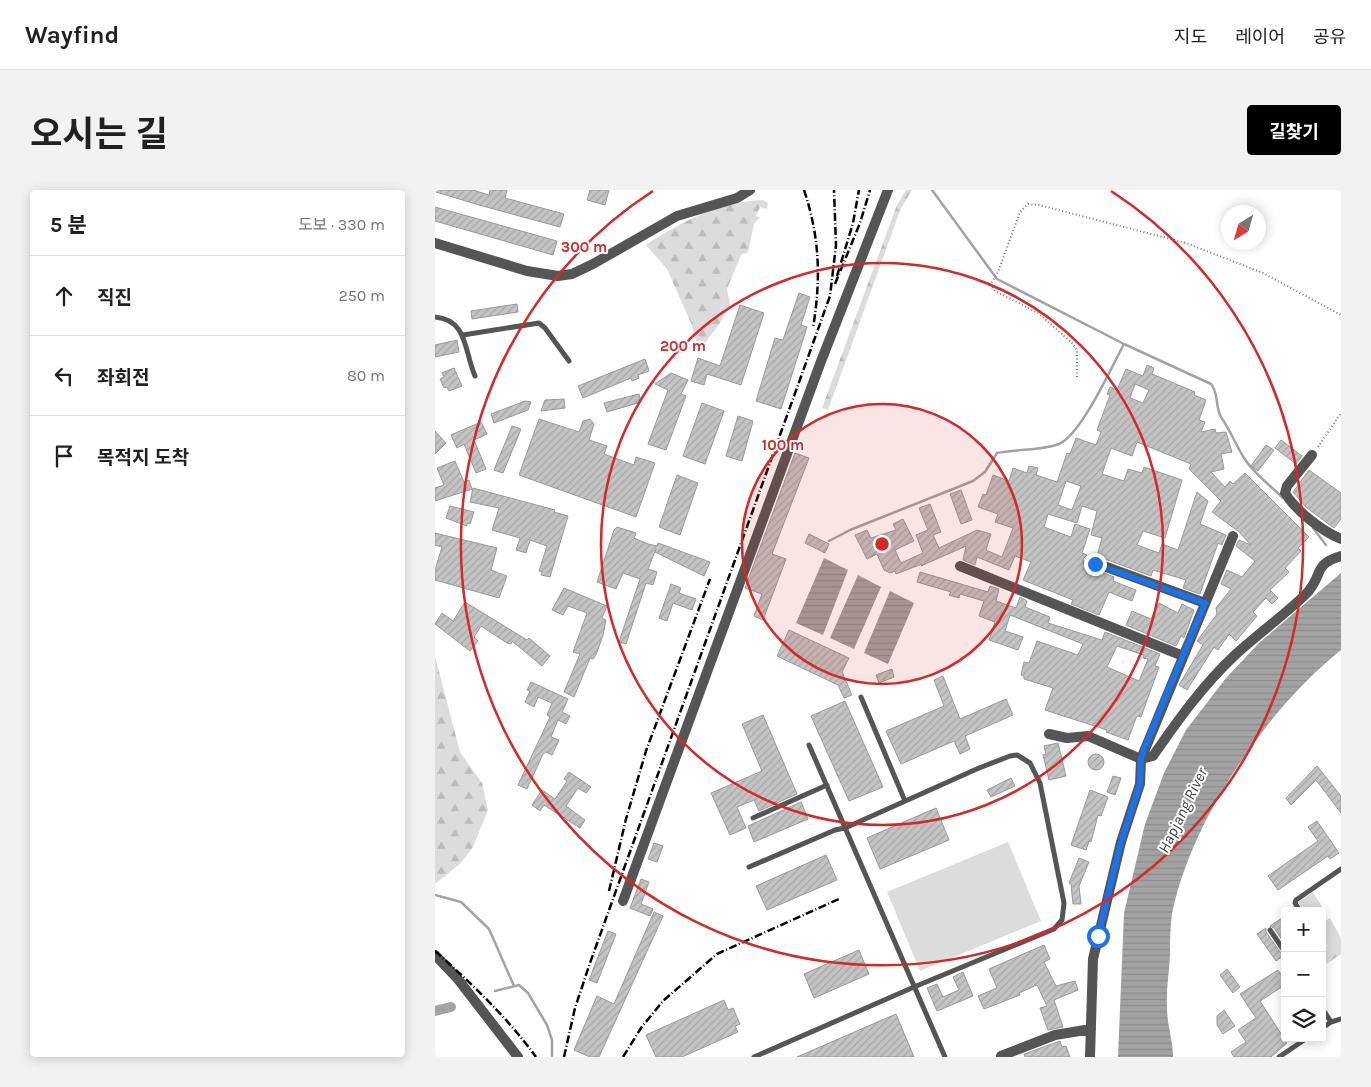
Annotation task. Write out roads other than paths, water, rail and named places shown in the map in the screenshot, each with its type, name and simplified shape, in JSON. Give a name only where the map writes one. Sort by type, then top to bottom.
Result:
[{"type":"street","points":[[435,243],[519,269],[558,276],[572,274],[677,216],[737,198],[750,190]]},
{"type":"street","points":[[623,900],[820,364],[888,190]]},
{"type":"street","points":[[1312,455],[1287,486],[1285,493],[1309,517],[1341,539]]},
{"type":"street","points":[[1090,1057],[1093,959],[1121,842],[1140,784],[1141,758],[1233,536]]},
{"type":"street","points":[[1049,734],[1067,738],[1088,736],[1141,758],[1153,756],[1181,715],[1234,656],[1314,585],[1321,565],[1327,560],[1341,556]]},
{"type":"street","points":[[1090,561],[1205,603]]},
{"type":"street","points":[[960,566],[1183,656]]},
{"type":"street","points":[[435,955],[457,978],[518,1057]]},
{"type":"street","points":[[1001,1056],[1055,1035],[1091,1029]]},
{"type":"lane","points":[[435,317],[446,318],[453,322],[463,335],[468,361],[475,376]]},
{"type":"lane","points":[[463,335],[539,323],[545,328],[569,362]]},
{"type":"lane","points":[[861,697],[905,802]]},
{"type":"lane","points":[[809,744],[945,1057]]},
{"type":"lane","points":[[749,867],[835,830],[845,828],[1010,756],[1025,758],[1035,771],[1039,782],[1064,903],[1062,920],[1055,929],[914,987],[754,1057]]},
{"type":"lane","points":[[753,818],[827,785]]},
{"type":"lane","points":[[1298,907],[1295,903],[1296,900],[1341,869]]},
{"type":"lane","points":[[1270,930],[1281,946]]},
{"type":"lane","points":[[1326,1014],[1331,1022]]},
{"type":"lane","points":[[1326,1025],[1341,1019]]},
{"type":"lane","points":[[1279,1057],[1301,1042]]},
{"type":"water","points":[[824,558],[848,570],[823,635],[796,623]]},
{"type":"water","name":"Hapjang River","points":[[1341,573],[1341,650],[1313,674],[1286,703],[1236,769],[1214,805],[1196,841],[1182,878],[1172,914],[1170,934],[1167,1014],[1173,1057],[1118,1057],[1124,913],[1145,824],[1164,773],[1186,730],[1226,678],[1259,643]]},
{"type":"water","points":[[858,575],[881,587],[854,649],[830,638]]},
{"type":"water","points":[[890,591],[914,603],[888,664],[864,653]]},
{"type":"waterway","points":[[932,190],[997,279],[1124,344],[1211,384],[1215,392],[1219,413],[1244,458],[1257,474],[1283,498]]},
{"type":"waterway","points":[[829,541],[850,530],[973,481],[985,472],[997,453],[1044,448],[1059,444],[1068,438],[1086,414],[1124,344]]},
{"type":"waterway","points":[[1313,528],[1326,545]]},
{"type":"waterway","points":[[435,895],[461,902],[489,929],[514,986]]},
{"type":"waterway","points":[[495,991],[519,985],[528,993],[547,1025],[552,1040],[552,1057]]},
{"type":"waterway","points":[[435,1011],[451,1007]]},
{"type":"railway","points":[[804,190],[813,225],[818,259],[816,310],[813,328]]},
{"type":"railway","points":[[564,1057],[575,1008],[590,963],[830,296],[836,245],[834,190]]},
{"type":"railway","points":[[837,276],[853,223],[859,190]]},
{"type":"railway","points":[[835,284],[860,223],[870,190]]},
{"type":"railway","points":[[609,891],[626,819],[646,751],[710,579]]},
{"type":"railway","points":[[623,1057],[641,1028],[663,1001],[717,954],[839,899]]},
{"type":"railway","points":[[435,951],[488,1001],[536,1057]]}]
